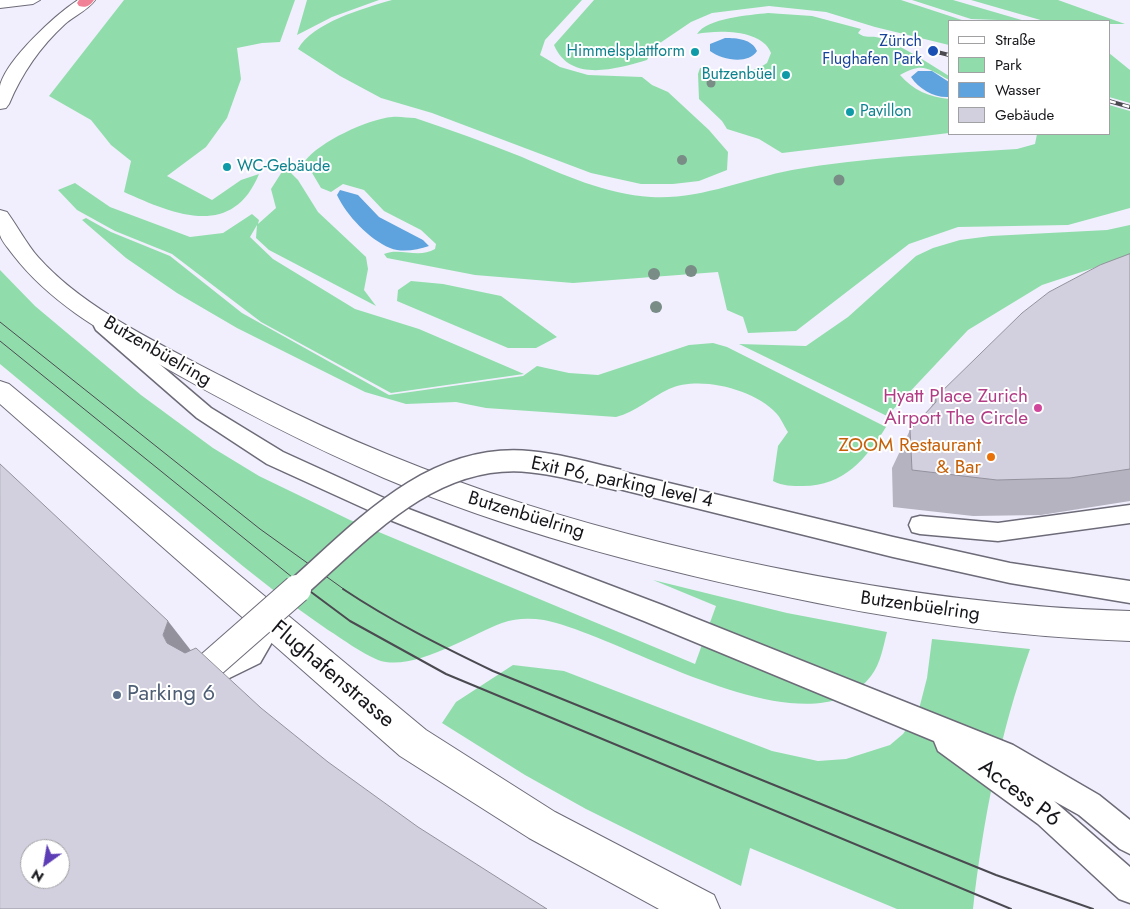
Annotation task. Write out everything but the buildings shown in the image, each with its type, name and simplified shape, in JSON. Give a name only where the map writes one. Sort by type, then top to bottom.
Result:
[{"type":"main road","points":[[0,4],[29,1]]},
{"type":"main road","points":[[0,104],[15,74],[34,48],[59,22],[86,1]]},
{"type":"main road","name":"Butzenbüelring","points":[[0,216],[9,234],[28,259],[86,311],[270,414],[430,484],[615,544],[712,568],[884,603],[934,611],[1036,622],[1084,626],[1130,626]]},
{"type":"main road","name":"Flughafenstrasse","points":[[0,390],[271,624],[413,743],[542,824],[700,909]]},
{"type":"lane","points":[[86,311],[204,412],[275,458],[398,514],[730,644],[899,712],[1011,760],[1089,805],[1130,838]]},
{"type":"lane","name":"Exit P6, parking level 4","points":[[271,624],[251,655],[210,671],[396,502],[432,480],[475,465],[514,461],[556,465],[893,548],[1058,581],[1120,591]]},
{"type":"lane","points":[[920,525],[998,532],[1130,514]]},
{"type":"lane","name":"Access P6","points":[[899,712],[947,740],[1048,814],[1130,888]]},
{"type":"green space","points":[[124,0],[295,0],[280,42],[237,48],[241,79],[227,118],[206,147],[167,176],[212,200],[241,180],[259,174],[247,195],[233,208],[217,214],[200,216],[162,208],[124,192],[131,161],[111,145],[91,120],[49,96]]},
{"type":"green space","points":[[307,0],[379,0],[332,17],[297,35]]},
{"type":"green space","points":[[392,0],[582,0],[545,40],[540,55],[560,67],[588,75],[642,77],[652,85],[668,92],[709,130],[728,152],[727,170],[699,181],[673,184],[641,184],[591,173],[432,113],[381,98],[340,76],[298,49],[305,40],[327,24],[367,7]]},
{"type":"green space","points":[[594,0],[901,0],[962,20],[948,20],[948,45],[875,27],[826,12],[769,6],[712,13],[691,22],[654,47],[647,60],[622,67],[595,70],[582,69],[571,65],[561,57],[554,45]]},
{"type":"green space","points":[[912,0],[953,0],[1022,20],[971,19]]},
{"type":"green space","points":[[971,0],[1058,0],[1125,24],[1110,24],[1110,20],[1041,20]]},
{"type":"green space","points":[[768,13],[812,16],[861,29],[858,33],[861,35],[880,38],[915,55],[948,75],[948,79],[925,68],[914,69],[900,75],[910,85],[922,92],[935,97],[948,99],[948,133],[782,153],[759,139],[727,129],[722,121],[699,99],[698,74],[700,68],[734,73],[743,72],[767,63],[771,53],[766,45],[749,35],[727,32],[697,34],[710,24],[740,16]]},
{"type":"green space","points":[[1110,54],[1130,70],[1130,103],[1110,97]]},
{"type":"green space","points":[[1110,105],[1130,111],[1130,208],[1068,225],[958,227],[909,244],[796,331],[748,333],[743,317],[727,310],[718,272],[573,283],[475,275],[387,258],[384,254],[390,252],[429,252],[435,249],[436,244],[421,230],[384,211],[364,190],[343,184],[331,192],[321,188],[305,161],[321,146],[332,139],[370,122],[392,117],[415,118],[601,188],[634,195],[669,197],[704,192],[792,170],[904,156],[1017,149],[1035,144],[1037,135],[1110,135]]},
{"type":"green space","points":[[285,167],[298,180],[318,212],[366,257],[368,269],[364,290],[376,306],[269,250],[256,238],[257,225],[250,237],[273,259],[355,309],[419,329],[524,374],[391,393],[261,322],[172,254],[115,231],[77,210],[58,190],[75,183],[110,207],[190,237],[223,233],[252,214],[259,220],[258,224],[276,208],[271,189]]},
{"type":"green space","points":[[86,218],[111,232],[170,256],[242,313],[389,395],[523,376],[537,366],[569,373],[598,375],[689,345],[713,343],[727,347],[886,427],[862,460],[842,476],[818,485],[795,486],[773,481],[778,446],[788,432],[779,417],[754,397],[726,387],[695,383],[681,385],[669,389],[630,412],[616,417],[486,408],[456,402],[406,404],[365,392],[237,328],[177,293],[126,258],[82,220]]},
{"type":"green space","points":[[1130,225],[1130,256],[1042,285],[968,330],[887,416],[739,344],[806,346],[848,317],[916,256],[933,248],[960,240],[991,236],[1107,230]]},
{"type":"green space","points":[[0,270],[35,306],[141,395],[213,448],[259,476],[350,520],[695,664],[716,606],[653,580],[787,613],[887,632],[877,666],[871,676],[842,698],[804,704],[760,698],[712,684],[577,630],[544,620],[528,619],[502,623],[424,657],[392,663],[378,660],[328,630],[257,577],[0,364]]},
{"type":"green space","points":[[411,281],[443,284],[501,296],[557,337],[536,348],[508,348],[397,301],[398,290]]},
{"type":"green space","points":[[932,639],[1030,649],[1001,745],[982,843],[973,909],[897,909],[750,848],[741,886],[586,809],[525,775],[442,723],[456,702],[513,665],[564,671],[772,751],[818,761],[846,759],[890,745],[903,734],[918,713],[927,678]]},
{"type":"water","points":[[725,38],[748,42],[757,51],[748,58],[735,60],[721,57],[710,51],[710,44]]},
{"type":"water","points":[[918,71],[932,71],[948,81],[948,97],[927,92],[911,77]]},
{"type":"water","points":[[340,190],[358,195],[379,217],[423,240],[429,246],[415,250],[395,250],[374,239],[359,226],[341,203],[337,195]]},
{"type":"tram line","points":[[0,322],[260,529],[345,590]]},
{"type":"tram line","points":[[0,341],[308,590]]},
{"type":"tram line","points":[[307,589],[350,621],[446,674],[1011,909]]},
{"type":"tram line","points":[[343,589],[417,633],[493,671],[996,875],[1093,909]]},
{"type":"railway","points":[[933,51],[948,55]]},
{"type":"railway","points":[[1110,101],[1130,107]]},
{"type":"place","name":"Zürich Flughafen Park","points":[[933,51]]},
{"type":"place","name":"Himmelsplattform","points":[[695,52]]},
{"type":"place","name":"Butzenbüel","points":[[786,75]]},
{"type":"place","name":"Pavillon","points":[[850,112]]},
{"type":"place","name":"WC-Gebäude","points":[[227,167]]},
{"type":"place","name":"Hyatt Place Zurich Airport The Circle","points":[[1038,408]]},
{"type":"place","name":"ZOOM Restaurant & Bar","points":[[991,457]]},
{"type":"place","name":"Parking 6","points":[[117,695]]}]
